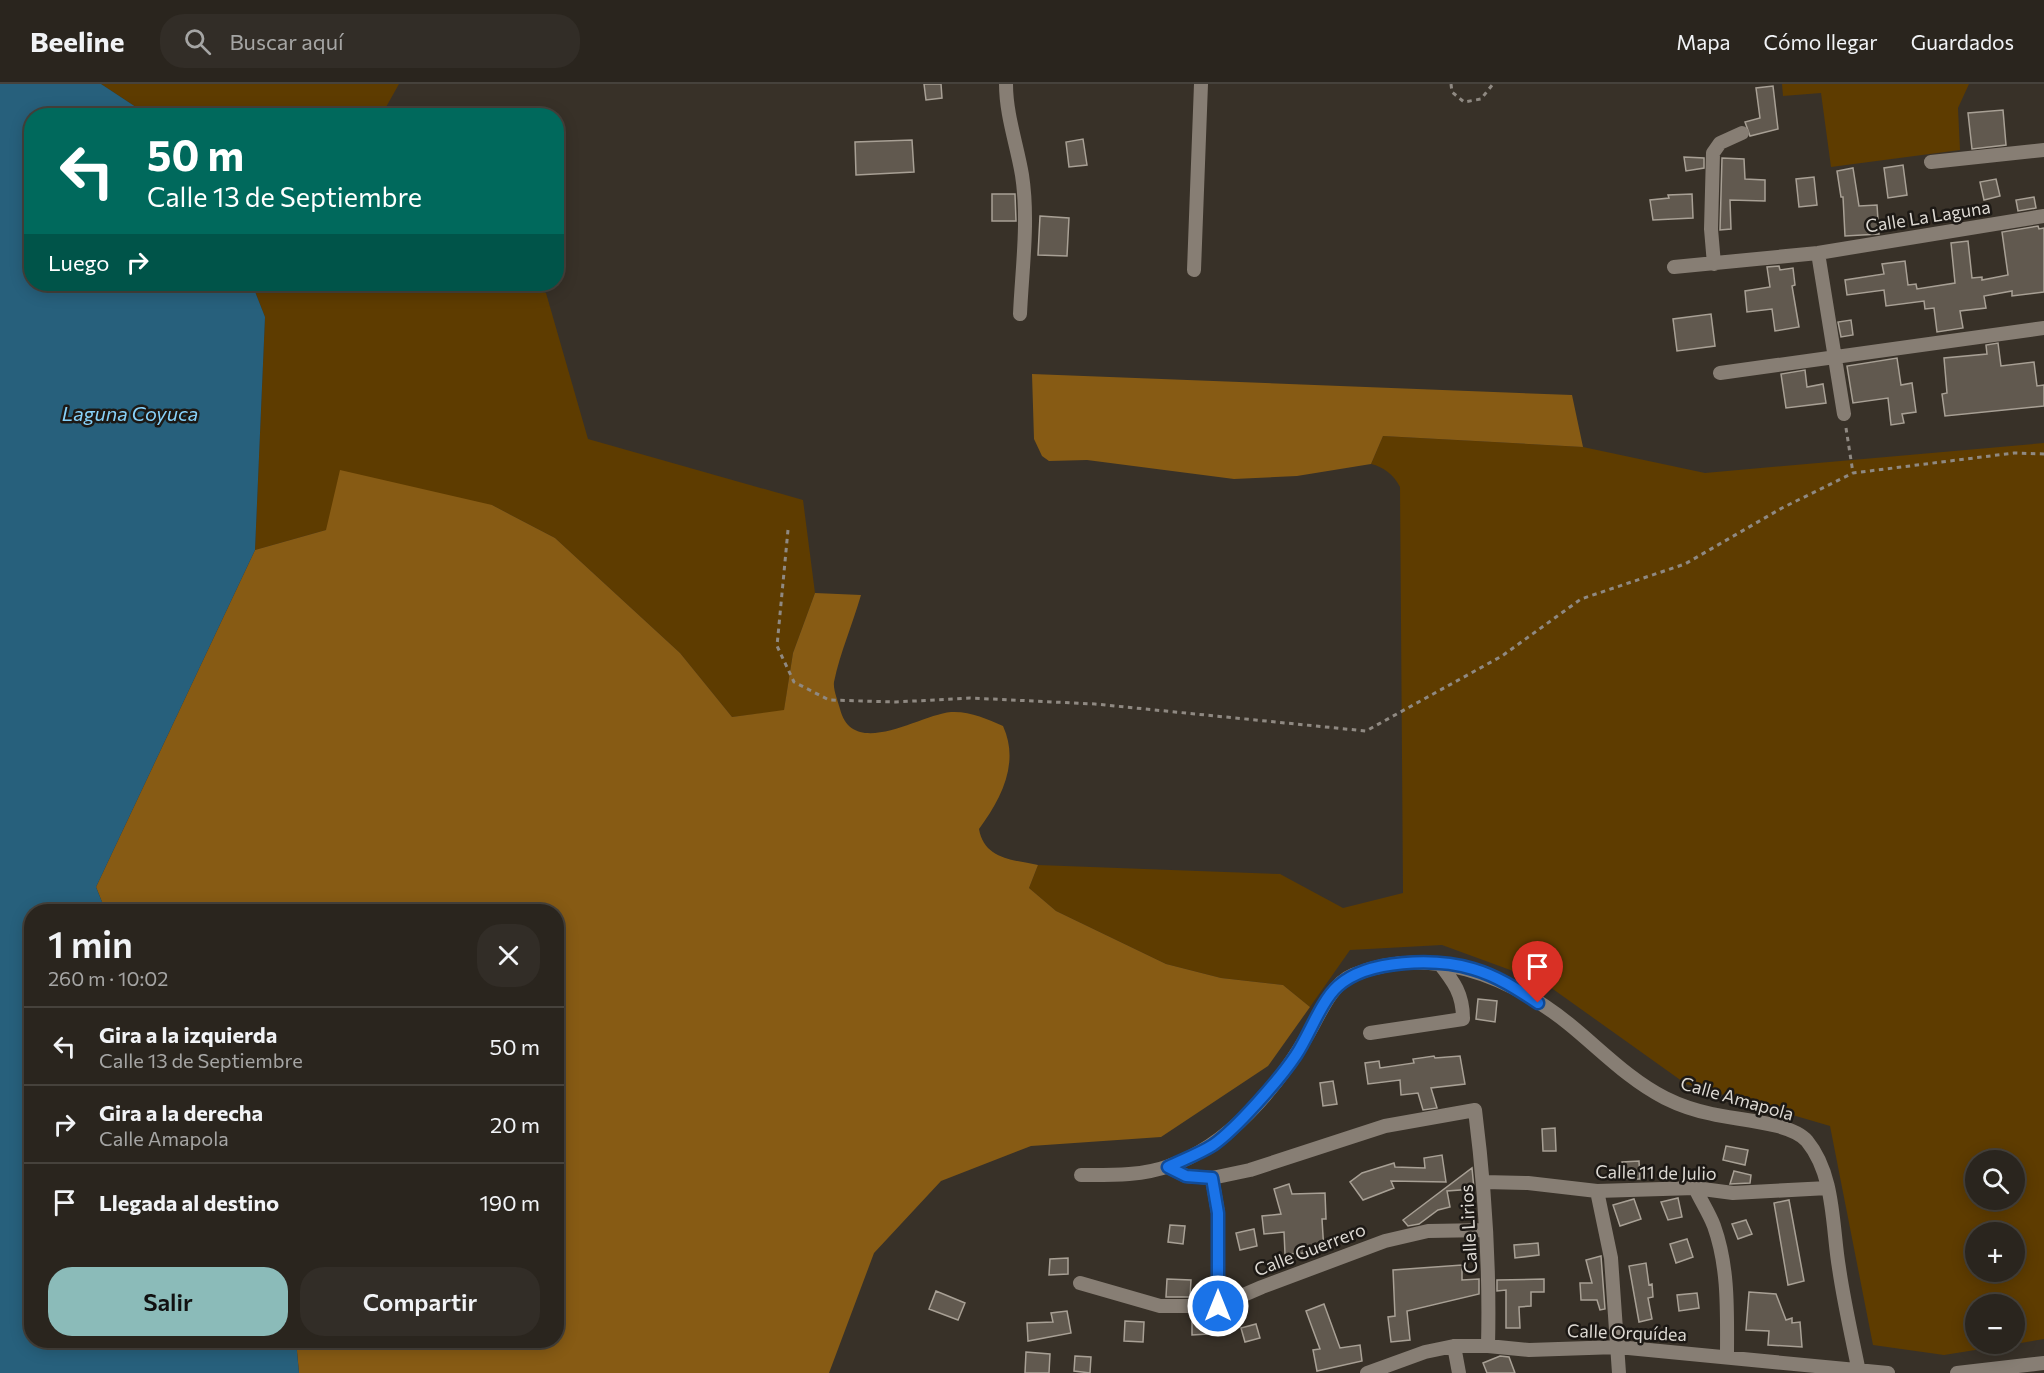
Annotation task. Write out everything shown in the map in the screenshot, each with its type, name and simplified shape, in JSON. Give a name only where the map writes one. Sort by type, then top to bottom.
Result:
[{"type":"street","points":[[1006,84],[1006,99],[1022,176],[1024,200],[1025,224],[1020,314]]},
{"type":"street","points":[[1194,270],[1201,84]]},
{"type":"street","points":[[1714,264],[1711,229],[1713,153],[1720,143],[1742,133]]},
{"type":"street","points":[[1931,162],[2044,150]]},
{"type":"street","name":"Calle La Laguna","points":[[1674,267],[1818,253],[2044,216]]},
{"type":"street","points":[[1818,253],[1844,414]]},
{"type":"street","points":[[1720,372],[1834,358],[2044,327]]},
{"type":"street","points":[[1370,1033],[1463,1019],[1463,1003],[1457,985],[1438,963]]},
{"type":"street","name":"Calle Amapola","points":[[1081,1175],[1114,1175],[1168,1167],[1213,1145],[1256,1104],[1296,1056],[1336,988],[1351,975],[1394,964],[1438,963],[1473,969],[1507,983],[1568,1023],[1623,1072],[1666,1098],[1711,1114],[1770,1123],[1805,1138],[1818,1159],[1828,1188],[1839,1270],[1858,1372]]},
{"type":"street","name":"Calle Lirios","points":[[1212,1178],[1250,1170],[1385,1126],[1475,1110],[1484,1182],[1490,1269],[1488,1346]]},
{"type":"street","points":[[1168,1167],[1186,1176],[1212,1178],[1218,1213],[1218,1306]]},
{"type":"street","name":"Calle 11 de Julio","points":[[1484,1182],[1528,1183],[1597,1191],[1695,1188],[1733,1193],[1828,1188]]},
{"type":"street","points":[[1695,1188],[1714,1225],[1724,1265],[1727,1356]]},
{"type":"street","points":[[1597,1191],[1611,1258],[1619,1373]]},
{"type":"street","name":"Calle Guerrero","points":[[1080,1282],[1160,1306],[1218,1306],[1385,1241],[1428,1231],[1486,1230]]},
{"type":"street","points":[[1454,1346],[1459,1373]]},
{"type":"street","name":"Calle Orquídea","points":[[1367,1373],[1425,1352],[1454,1346],[1488,1346],[1528,1350],[1618,1347],[1727,1356],[1858,1372],[1888,1373]]},
{"type":"street","points":[[1957,1373],[2044,1363]]},
{"type":"path","points":[[1451,84],[1452,92],[1464,102],[1481,99],[1493,84]]},
{"type":"path","points":[[1844,414],[1853,473]]},
{"type":"path","points":[[788,530],[777,646],[794,682],[829,700],[896,702],[970,698],[1095,704],[1366,732],[1502,656],[1581,598],[1685,564],[1782,508],[1853,473],[2014,453],[2044,454]]},
{"type":"shaded area","points":[[101,84],[399,84],[386,108],[137,108]]},
{"type":"shaded area","points":[[1782,84],[1969,84],[1958,108],[1960,150],[1831,167],[1821,93],[1783,96]]},
{"type":"shaded area","points":[[255,291],[539,291],[546,293],[588,439],[803,500],[815,593],[793,653],[784,711],[732,717],[680,653],[555,538],[492,505],[326,530],[255,550],[265,317]]},
{"type":"shaded area","points":[[1032,374],[1572,395],[1583,447],[1383,436],[1371,464],[1297,476],[1234,479],[1087,460],[1049,461],[1042,456],[1034,439]]},
{"type":"shaded area","points":[[1383,436],[1583,447],[1705,473],[2044,443],[2044,1339],[2025,1342],[2025,1294],[1965,1294],[1965,1352],[1944,1355],[1873,1345],[1830,1126],[1686,1084],[1543,982],[1442,945],[1350,950],[1310,1007],[1283,985],[1221,978],[1166,964],[1056,911],[1029,888],[1038,865],[1280,874],[1343,908],[1403,893],[1400,487],[1388,472],[1371,464]]},
{"type":"shaded area","points":[[340,470],[492,505],[555,538],[680,653],[732,717],[784,710],[793,653],[815,593],[861,595],[834,682],[840,709],[847,724],[858,731],[872,733],[888,731],[938,715],[958,712],[978,716],[1003,726],[1010,753],[1006,780],[1001,793],[979,829],[982,839],[993,852],[1010,859],[1038,865],[1029,888],[1056,911],[1166,964],[1221,978],[1283,985],[1310,1007],[1268,1066],[1161,1137],[1031,1146],[941,1181],[874,1253],[829,1373],[299,1373],[297,1348],[564,1348],[564,904],[103,904],[96,887],[255,550],[326,530]]},
{"type":"water","name":"Laguna Coyuca","points":[[0,84],[101,84],[137,108],[24,108],[24,291],[255,291],[265,317],[255,550],[96,887],[103,904],[24,904],[24,1348],[297,1348],[299,1373],[0,1373]]},
{"type":"building","points":[[924,84],[941,84],[942,98],[926,100]]},
{"type":"building","points":[[1773,86],[1778,129],[1750,136],[1745,122],[1760,118],[1756,88]]},
{"type":"building","points":[[2003,110],[2006,145],[1972,149],[1968,113]]},
{"type":"building","points":[[1083,139],[1087,165],[1069,167],[1066,142]]},
{"type":"building","points":[[912,140],[914,172],[856,175],[855,142]]},
{"type":"building","points":[[1684,157],[1704,158],[1704,168],[1686,171]]},
{"type":"building","points":[[1722,158],[1744,159],[1745,179],[1765,180],[1765,201],[1730,200],[1731,229],[1720,230]]},
{"type":"building","points":[[1903,165],[1907,195],[1888,198],[1884,168]]},
{"type":"building","points":[[1853,168],[1859,206],[1877,205],[1879,234],[1845,236],[1843,197],[1841,197],[1837,171]]},
{"type":"building","points":[[1814,177],[1817,205],[1799,207],[1796,179]]},
{"type":"building","points":[[1996,179],[2000,196],[1984,200],[1980,182]]},
{"type":"building","points":[[992,194],[1015,194],[1016,221],[992,221]]},
{"type":"building","points":[[1692,194],[1693,218],[1653,220],[1650,200],[1669,198],[1668,195]]},
{"type":"building","points":[[2034,197],[2036,208],[2018,211],[2016,200]]},
{"type":"building","points":[[1040,216],[1069,218],[1067,256],[1038,255]]},
{"type":"building","points":[[2038,226],[2039,229],[2044,228],[2044,292],[2012,296],[2012,291],[1984,296],[1986,308],[1960,311],[1963,328],[1937,332],[1934,308],[1925,309],[1924,301],[1886,306],[1884,290],[1847,295],[1845,280],[1884,274],[1882,264],[1905,261],[1908,285],[1916,284],[1917,289],[1955,283],[1951,243],[1968,241],[1972,278],[1982,277],[1982,280],[2008,275],[2002,232]]},
{"type":"building","points":[[1779,266],[1780,270],[1793,268],[1795,285],[1792,286],[1799,327],[1775,331],[1772,309],[1747,312],[1745,291],[1770,287],[1767,267]]},
{"type":"building","points":[[1711,314],[1715,346],[1677,351],[1673,319]]},
{"type":"building","points":[[1851,320],[1853,335],[1841,337],[1838,322]]},
{"type":"building","points":[[1998,343],[2001,366],[2034,362],[2037,386],[2044,385],[2044,406],[1945,416],[1942,394],[1947,393],[1944,358],[1987,354],[1986,345]]},
{"type":"building","points":[[1897,358],[1901,385],[1912,383],[1916,412],[1902,414],[1904,423],[1891,425],[1888,398],[1853,403],[1847,366]]},
{"type":"building","points":[[1805,370],[1807,387],[1823,384],[1826,403],[1786,408],[1781,374]]},
{"type":"building","points":[[1478,999],[1497,1001],[1495,1022],[1476,1019]]},
{"type":"building","points":[[1434,1056],[1435,1058],[1460,1056],[1465,1084],[1431,1088],[1437,1108],[1423,1110],[1418,1093],[1401,1095],[1400,1080],[1368,1084],[1365,1063],[1379,1061],[1380,1068],[1414,1063],[1413,1059]]},
{"type":"building","points":[[1333,1081],[1337,1104],[1323,1106],[1320,1083]]},
{"type":"building","points":[[1555,1128],[1556,1151],[1543,1151],[1542,1129]]},
{"type":"building","points":[[1726,1146],[1748,1150],[1745,1165],[1723,1160]]},
{"type":"building","points":[[1442,1155],[1446,1182],[1391,1181],[1394,1188],[1363,1200],[1350,1182],[1362,1173],[1394,1163],[1395,1167],[1425,1168],[1424,1158]]},
{"type":"building","points":[[1639,1161],[1640,1179],[1623,1179],[1622,1162]]},
{"type":"building","points":[[1472,1168],[1474,1189],[1447,1191],[1450,1207],[1438,1210],[1419,1224],[1408,1226],[1403,1220]]},
{"type":"building","points":[[1734,1171],[1751,1175],[1750,1183],[1730,1184]]},
{"type":"building","points":[[1289,1184],[1292,1194],[1325,1193],[1326,1219],[1322,1219],[1324,1252],[1285,1254],[1284,1232],[1264,1234],[1262,1216],[1281,1214],[1274,1189]]},
{"type":"building","points":[[1678,1198],[1682,1217],[1668,1220],[1661,1202]]},
{"type":"building","points":[[1634,1199],[1641,1219],[1620,1226],[1613,1205]]},
{"type":"building","points":[[1789,1200],[1804,1281],[1788,1285],[1774,1203]]},
{"type":"building","points":[[1746,1220],[1752,1234],[1738,1239],[1732,1224]]},
{"type":"building","points":[[1170,1225],[1185,1226],[1183,1244],[1168,1242]]},
{"type":"building","points":[[1254,1229],[1257,1246],[1240,1250],[1236,1233]]},
{"type":"building","points":[[1687,1239],[1693,1257],[1676,1263],[1670,1244]]},
{"type":"building","points":[[1538,1243],[1539,1255],[1515,1258],[1514,1245]]},
{"type":"building","points":[[1601,1256],[1605,1309],[1600,1310],[1597,1300],[1581,1300],[1580,1283],[1592,1283],[1586,1260]]},
{"type":"building","points":[[1068,1258],[1068,1274],[1049,1275],[1050,1259]]},
{"type":"building","points":[[1646,1263],[1649,1285],[1652,1284],[1653,1297],[1648,1298],[1652,1319],[1639,1322],[1629,1266]]},
{"type":"building","points":[[1462,1265],[1462,1280],[1479,1279],[1479,1294],[1407,1311],[1410,1340],[1391,1342],[1388,1317],[1395,1316],[1393,1270]]},
{"type":"building","points":[[1167,1279],[1191,1280],[1190,1297],[1166,1297]]},
{"type":"building","points":[[1544,1279],[1544,1292],[1531,1292],[1531,1306],[1519,1307],[1520,1328],[1506,1328],[1506,1290],[1497,1291],[1497,1280]]},
{"type":"building","points":[[936,1291],[965,1303],[958,1320],[929,1309]]},
{"type":"building","points":[[1749,1292],[1776,1294],[1786,1320],[1792,1318],[1792,1323],[1800,1322],[1802,1347],[1768,1345],[1769,1331],[1746,1330]]},
{"type":"building","points":[[1697,1293],[1699,1308],[1679,1311],[1677,1295]]},
{"type":"building","points":[[1324,1304],[1340,1348],[1360,1345],[1362,1361],[1317,1371],[1313,1350],[1320,1349],[1306,1311]]},
{"type":"building","points":[[1067,1311],[1071,1333],[1028,1341],[1027,1323],[1053,1322],[1051,1313]]},
{"type":"building","points":[[1125,1321],[1144,1322],[1143,1342],[1124,1341]]},
{"type":"building","points":[[1192,1321],[1207,1321],[1208,1334],[1192,1335]]},
{"type":"building","points":[[1256,1324],[1260,1338],[1245,1342],[1241,1328]]},
{"type":"building","points":[[1026,1352],[1050,1354],[1049,1373],[1025,1373]]},
{"type":"building","points":[[1075,1356],[1091,1357],[1090,1373],[1074,1371]]},
{"type":"building","points":[[1500,1356],[1509,1357],[1515,1373],[1487,1373],[1483,1363]]},
{"type":"route","points":[[1218,1306],[1218,1213],[1212,1178],[1186,1176],[1168,1167],[1213,1145],[1256,1104],[1296,1056],[1336,988],[1351,975],[1394,964],[1438,963],[1473,969],[1507,983],[1538,1003]]}]
